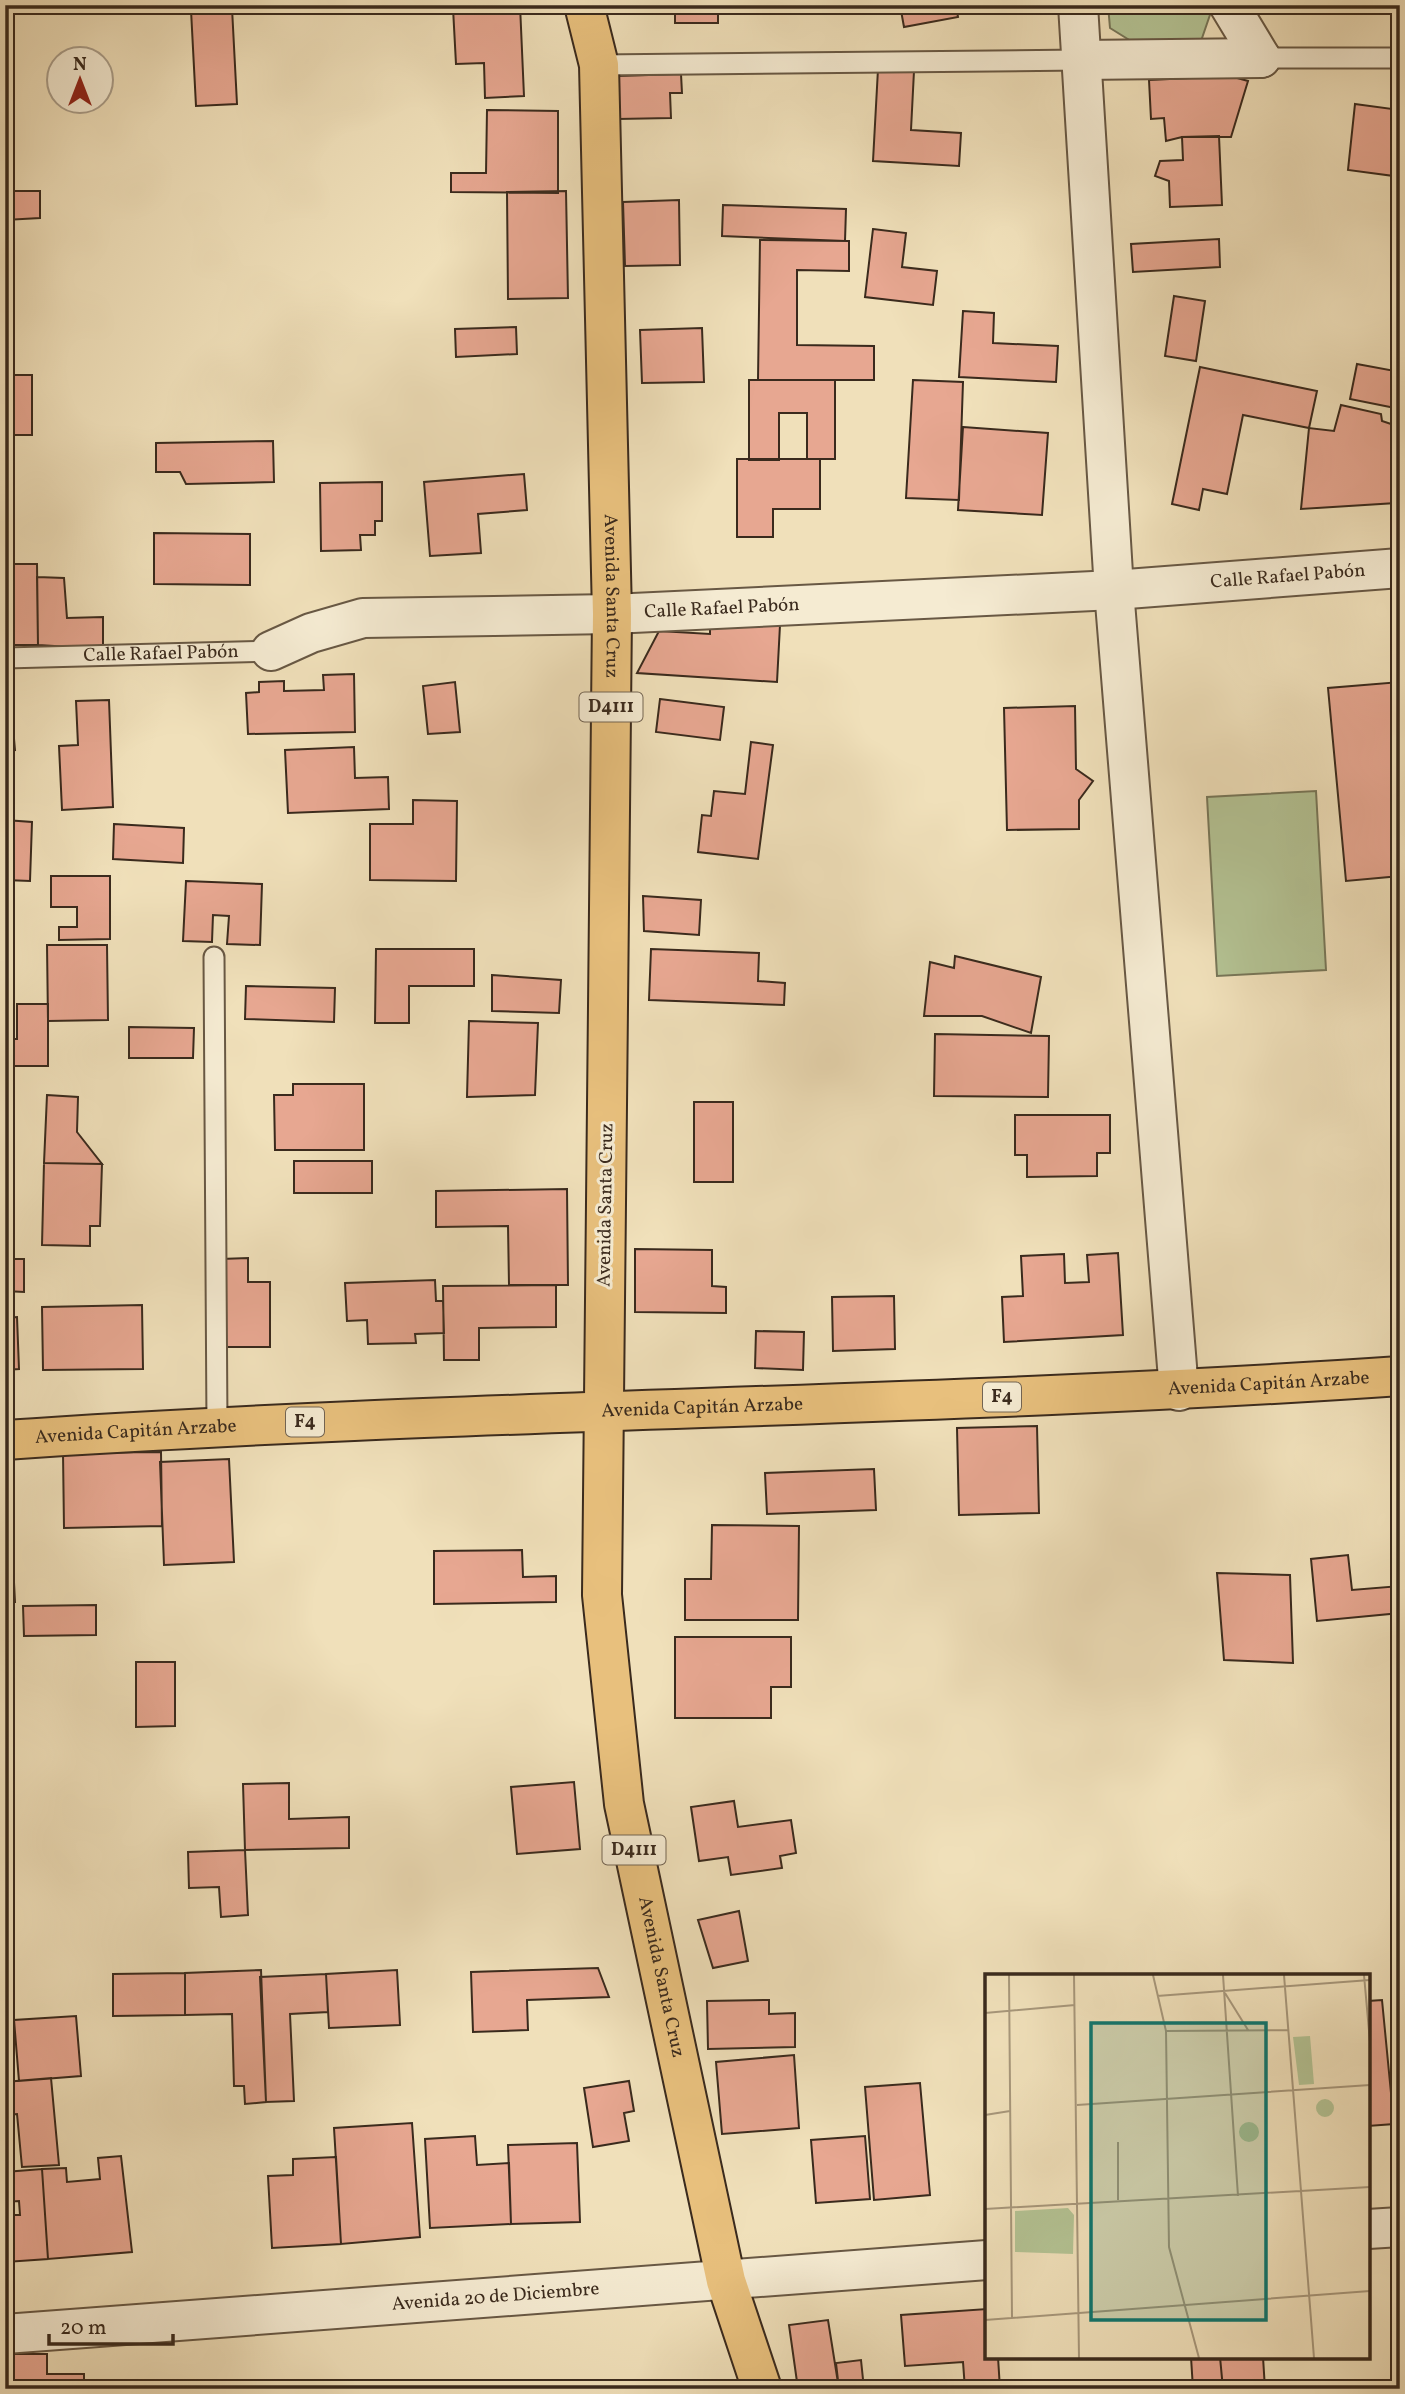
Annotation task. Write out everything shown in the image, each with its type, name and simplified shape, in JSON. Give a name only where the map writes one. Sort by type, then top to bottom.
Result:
[{"type":"main road","name":"Avenida Santa Cruz","points":[[584,5],[599,65],[612,614],[602,1595],[624,1804],[726,2281],[762,2389]]},
{"type":"main road","name":"Avenida Capitán Arzabe","points":[[5,1440],[217,1426],[1179,1391],[1400,1376]]},
{"type":"street","points":[[1078,5],[1114,590],[1179,1391]]},
{"type":"street","points":[[1229,5],[1261,58]]},
{"type":"street","points":[[1081,61],[1261,58]]},
{"type":"street","name":"Calle Rafael Pabón","points":[[271,651],[311,633],[363,618],[612,614],[1114,590],[1400,568]]},
{"type":"street","points":[[1370,2229],[1400,2227]]},
{"type":"street","name":"Avenida 20 de Diciembre","points":[[5,2334],[985,2260]]},
{"type":"lane","points":[[1261,58],[1400,58]]},
{"type":"lane","points":[[599,65],[1081,61]]},
{"type":"lane","name":"Calle Rafael Pabón","points":[[5,658],[271,651]]},
{"type":"lane","points":[[214,957],[217,1426]]},
{"type":"green space","points":[[1108,5],[1209,5],[1212,9],[1201,41],[1131,41],[1110,28]]},
{"type":"green space","points":[[1316,791],[1326,970],[1217,976],[1207,797]]},
{"type":"building","points":[[520,5],[524,96],[485,98],[484,63],[456,64],[453,8]]},
{"type":"building","points":[[675,5],[718,5],[718,23],[675,23]]},
{"type":"building","points":[[900,5],[956,5],[958,17],[904,27]]},
{"type":"building","points":[[232,8],[237,104],[196,106],[191,10]]},
{"type":"building","points":[[878,69],[914,71],[911,130],[961,133],[959,166],[873,161]]},
{"type":"building","points":[[681,74],[682,93],[670,93],[671,118],[618,119],[617,76]]},
{"type":"building","points":[[1230,76],[1248,81],[1231,137],[1182,137],[1166,141],[1164,118],[1151,119],[1149,80]]},
{"type":"building","points":[[1355,104],[1400,110],[1394,176],[1348,170]]},
{"type":"building","points":[[487,110],[558,111],[558,193],[451,192],[451,173],[486,173]]},
{"type":"building","points":[[1219,136],[1222,205],[1170,207],[1169,181],[1155,176],[1160,161],[1183,160],[1182,137]]},
{"type":"building","points":[[5,191],[40,191],[40,218],[5,220]]},
{"type":"building","points":[[566,191],[568,298],[508,299],[507,192]]},
{"type":"building","points":[[679,200],[680,265],[625,266],[623,202]]},
{"type":"building","points":[[723,205],[846,209],[845,241],[722,236]]},
{"type":"building","points":[[873,229],[906,233],[902,267],[937,271],[933,305],[865,297]]},
{"type":"building","points":[[1219,239],[1220,267],[1133,272],[1131,244]]},
{"type":"building","points":[[760,240],[849,241],[849,271],[797,270],[797,345],[874,346],[874,380],[758,380]]},
{"type":"building","points":[[1174,296],[1205,301],[1196,361],[1165,356]]},
{"type":"building","points":[[963,311],[994,313],[993,343],[1058,346],[1056,382],[959,377]]},
{"type":"building","points":[[516,327],[517,354],[456,357],[455,329]]},
{"type":"building","points":[[702,328],[704,382],[642,383],[640,330]]},
{"type":"building","points":[[1357,364],[1395,371],[1394,380],[1400,381],[1400,409],[1350,399]]},
{"type":"building","points":[[1200,367],[1317,391],[1309,428],[1243,415],[1227,494],[1203,489],[1199,510],[1172,504]]},
{"type":"building","points":[[5,375],[32,375],[32,435],[5,435]]},
{"type":"building","points":[[749,380],[835,380],[835,459],[807,459],[807,413],[779,413],[779,460],[749,460]]},
{"type":"building","points":[[913,380],[963,382],[959,500],[906,498]]},
{"type":"building","points":[[1341,405],[1381,414],[1382,421],[1400,427],[1400,487],[1396,503],[1301,509],[1309,428],[1334,431]]},
{"type":"building","points":[[963,427],[1048,433],[1042,515],[958,510]]},
{"type":"building","points":[[273,441],[274,482],[186,484],[180,472],[156,472],[156,443]]},
{"type":"building","points":[[737,459],[820,459],[820,509],[773,509],[773,537],[737,537]]},
{"type":"building","points":[[524,474],[527,510],[478,514],[481,553],[430,556],[424,482]]},
{"type":"building","points":[[382,482],[382,521],[375,521],[375,535],[360,535],[361,550],[321,551],[320,483]]},
{"type":"building","points":[[154,533],[250,534],[250,585],[154,584]]},
{"type":"building","points":[[5,564],[37,564],[38,645],[5,645]]},
{"type":"building","points":[[37,577],[64,578],[67,618],[103,617],[103,649],[38,645]]},
{"type":"building","points":[[710,622],[780,625],[777,682],[637,673],[659,631],[710,634]]},
{"type":"building","points":[[354,674],[355,732],[248,734],[246,693],[259,692],[259,682],[284,681],[284,691],[324,690],[323,675]]},
{"type":"building","points":[[455,682],[460,732],[428,734],[423,686]]},
{"type":"building","points":[[1400,682],[1400,876],[1346,881],[1328,688]]},
{"type":"building","points":[[660,699],[724,707],[720,740],[656,732]]},
{"type":"building","points":[[109,700],[113,807],[62,810],[59,746],[78,745],[76,701]]},
{"type":"building","points":[[5,705],[11,705],[15,750],[5,751]]},
{"type":"building","points":[[1075,706],[1076,769],[1093,781],[1079,800],[1079,829],[1007,830],[1004,708]]},
{"type":"building","points":[[751,742],[773,745],[758,859],[698,852],[702,815],[711,816],[714,791],[745,794]]},
{"type":"building","points":[[354,747],[355,778],[388,777],[389,809],[288,813],[285,750]]},
{"type":"building","points":[[413,800],[457,801],[456,881],[370,880],[370,824],[413,824]]},
{"type":"building","points":[[5,820],[32,822],[30,881],[5,880]]},
{"type":"building","points":[[114,824],[184,828],[183,863],[113,859]]},
{"type":"building","points":[[51,876],[110,876],[110,939],[59,940],[59,927],[77,927],[77,907],[51,907]]},
{"type":"building","points":[[186,881],[262,884],[260,945],[227,944],[229,916],[213,915],[212,942],[183,941]]},
{"type":"building","points":[[643,896],[701,900],[699,935],[644,931]]},
{"type":"building","points":[[47,945],[107,945],[108,1020],[48,1021]]},
{"type":"building","points":[[376,949],[474,949],[474,986],[409,986],[409,1023],[375,1023]]},
{"type":"building","points":[[651,949],[759,953],[758,981],[785,983],[784,1005],[649,1000]]},
{"type":"building","points":[[955,956],[1041,977],[1031,1033],[982,1016],[924,1016],[930,962],[954,968]]},
{"type":"building","points":[[492,975],[561,980],[559,1013],[492,1011]]},
{"type":"building","points":[[246,986],[335,988],[334,1022],[245,1019]]},
{"type":"building","points":[[17,1004],[48,1004],[48,1066],[5,1066],[5,1039],[17,1039]]},
{"type":"building","points":[[469,1021],[538,1023],[535,1095],[467,1097]]},
{"type":"building","points":[[129,1027],[194,1028],[193,1058],[129,1058]]},
{"type":"building","points":[[935,1034],[1049,1036],[1048,1097],[934,1096]]},
{"type":"building","points":[[293,1084],[364,1084],[364,1150],[275,1150],[274,1095],[293,1095]]},
{"type":"building","points":[[47,1095],[78,1097],[77,1132],[102,1164],[44,1163]]},
{"type":"building","points":[[694,1102],[733,1102],[733,1182],[694,1182]]},
{"type":"building","points":[[1015,1115],[1110,1115],[1110,1153],[1097,1153],[1097,1176],[1027,1177],[1027,1155],[1015,1155]]},
{"type":"building","points":[[294,1161],[372,1161],[372,1193],[294,1193]]},
{"type":"building","points":[[44,1163],[102,1164],[100,1226],[90,1226],[90,1246],[42,1245]]},
{"type":"building","points":[[567,1189],[568,1285],[509,1285],[508,1226],[436,1227],[436,1191]]},
{"type":"building","points":[[635,1249],[712,1250],[712,1286],[726,1287],[726,1313],[635,1312]]},
{"type":"building","points":[[1118,1253],[1123,1335],[1004,1342],[1002,1297],[1023,1296],[1021,1256],[1064,1254],[1065,1283],[1089,1282],[1087,1255]]},
{"type":"building","points":[[248,1258],[248,1282],[270,1282],[270,1347],[223,1347],[221,1259]]},
{"type":"building","points":[[5,1259],[24,1259],[24,1292],[5,1291]]},
{"type":"building","points":[[435,1280],[436,1301],[443,1301],[444,1333],[415,1334],[416,1343],[368,1344],[367,1320],[347,1321],[345,1283]]},
{"type":"building","points":[[556,1285],[556,1327],[479,1328],[479,1360],[444,1360],[443,1286]]},
{"type":"building","points":[[894,1296],[895,1349],[833,1351],[832,1297]]},
{"type":"building","points":[[142,1305],[143,1369],[43,1370],[42,1307]]},
{"type":"building","points":[[17,1317],[19,1369],[5,1370],[5,1318]]},
{"type":"building","points":[[756,1331],[804,1332],[803,1370],[755,1368]]},
{"type":"building","points":[[1037,1426],[1039,1513],[959,1515],[957,1428]]},
{"type":"building","points":[[161,1452],[162,1526],[64,1528],[63,1453]]},
{"type":"building","points":[[229,1459],[234,1562],[164,1565],[160,1462]]},
{"type":"building","points":[[874,1469],[876,1510],[767,1514],[765,1473]]},
{"type":"building","points":[[712,1525],[799,1526],[798,1620],[685,1620],[685,1579],[711,1579]]},
{"type":"building","points":[[522,1550],[523,1577],[556,1576],[556,1602],[434,1604],[434,1551]]},
{"type":"building","points":[[1348,1555],[1352,1590],[1400,1586],[1400,1613],[1317,1621],[1311,1559]]},
{"type":"building","points":[[13,1563],[15,1602],[5,1602],[5,1564]]},
{"type":"building","points":[[1217,1573],[1290,1575],[1293,1663],[1224,1660]]},
{"type":"building","points":[[96,1605],[96,1635],[24,1636],[23,1606]]},
{"type":"building","points":[[675,1637],[791,1637],[791,1687],[771,1687],[771,1718],[675,1718]]},
{"type":"building","points":[[136,1662],[175,1662],[175,1726],[136,1727]]},
{"type":"building","points":[[5,1758],[13,1758],[14,1843],[5,1844]]},
{"type":"building","points":[[574,1782],[580,1849],[517,1854],[511,1787]]},
{"type":"building","points":[[289,1783],[289,1819],[349,1817],[349,1848],[245,1850],[243,1784]]},
{"type":"building","points":[[734,1801],[738,1827],[791,1820],[796,1853],[780,1856],[782,1868],[731,1875],[728,1857],[699,1861],[691,1807]]},
{"type":"building","points":[[245,1850],[248,1915],[221,1917],[219,1887],[189,1888],[188,1852]]},
{"type":"building","points":[[739,1911],[748,1961],[713,1968],[698,1920]]},
{"type":"building","points":[[598,1968],[609,1997],[527,2000],[528,2030],[473,2032],[471,1972]]},
{"type":"building","points":[[261,1970],[266,2102],[245,2104],[244,2086],[234,2086],[232,2014],[185,2015],[185,1973]]},
{"type":"building","points":[[397,1970],[400,2025],[329,2028],[326,1974]]},
{"type":"building","points":[[185,1973],[185,2015],[113,2016],[113,1974]]},
{"type":"building","points":[[326,1974],[328,2012],[290,2014],[294,2101],[266,2102],[260,1977]]},
{"type":"building","points":[[769,2000],[769,2014],[795,2013],[795,2047],[708,2049],[707,2001]]},
{"type":"building","points":[[1382,2000],[1394,2124],[1370,2126],[1370,2001]]},
{"type":"building","points":[[76,2016],[81,2076],[19,2081],[14,2020]]},
{"type":"building","points":[[794,2055],[799,2128],[722,2134],[716,2062]]},
{"type":"building","points":[[51,2078],[59,2165],[22,2167],[17,2114],[5,2115],[5,2082]]},
{"type":"building","points":[[629,2081],[634,2111],[624,2113],[629,2141],[593,2147],[584,2088]]},
{"type":"building","points":[[920,2083],[930,2195],[874,2200],[865,2087]]},
{"type":"building","points":[[412,2123],[420,2237],[341,2244],[334,2128]]},
{"type":"building","points":[[475,2136],[477,2165],[509,2163],[511,2224],[430,2228],[425,2139]]},
{"type":"building","points":[[865,2136],[870,2199],[816,2203],[811,2140]]},
{"type":"building","points":[[577,2143],[580,2222],[511,2224],[508,2145]]},
{"type":"building","points":[[121,2156],[132,2252],[48,2259],[42,2169],[66,2168],[67,2182],[100,2179],[98,2158]]},
{"type":"building","points":[[336,2157],[341,2244],[272,2248],[268,2176],[293,2175],[293,2159]]},
{"type":"building","points":[[42,2169],[48,2259],[6,2262],[5,2215],[20,2215],[19,2201],[5,2202],[5,2172]]},
{"type":"building","points":[[985,2309],[985,2359],[998,2359],[1000,2389],[965,2389],[963,2362],[905,2366],[901,2315]]},
{"type":"building","points":[[828,2320],[839,2389],[798,2389],[789,2325]]},
{"type":"building","points":[[5,2354],[47,2354],[47,2374],[84,2374],[84,2389],[5,2389]]},
{"type":"building","points":[[1191,2359],[1220,2359],[1223,2389],[1193,2389]]},
{"type":"building","points":[[1220,2359],[1263,2359],[1265,2389],[1223,2389]]},
{"type":"building","points":[[861,2360],[864,2389],[839,2389],[836,2363]]}]
